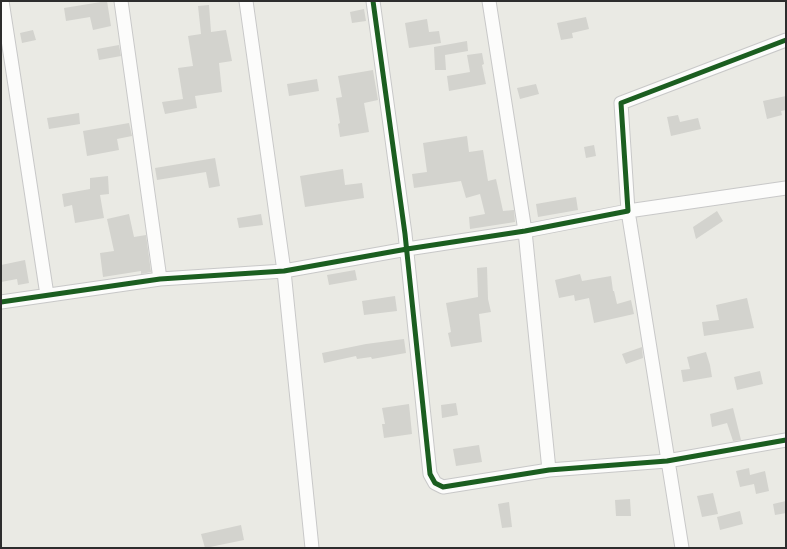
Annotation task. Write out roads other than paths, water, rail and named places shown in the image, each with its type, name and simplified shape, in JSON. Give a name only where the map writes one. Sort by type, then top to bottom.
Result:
[{"type":"street","points":[[2,1],[47,296]]},
{"type":"street","points":[[121,1],[160,279]]},
{"type":"street","points":[[246,1],[284,271],[312,548]]},
{"type":"street","points":[[373,1],[407,249],[430,474],[435,483],[443,487],[549,470],[667,461],[786,440]]},
{"type":"street","points":[[489,1],[525,231],[549,470]]},
{"type":"street","points":[[682,548],[628,211],[622,103],[786,40]]},
{"type":"street","points":[[1,302],[160,279],[284,271],[407,249],[525,231],[628,211],[786,188]]}]
